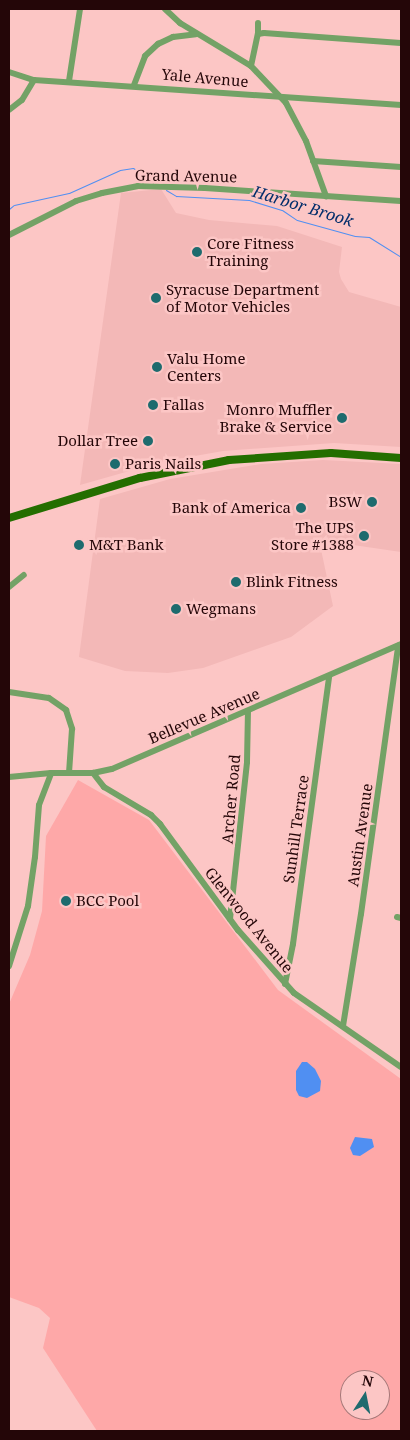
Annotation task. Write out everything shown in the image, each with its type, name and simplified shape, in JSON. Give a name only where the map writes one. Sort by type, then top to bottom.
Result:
[{"type":"main road","points":[[9,518],[140,478],[229,460],[330,453],[401,458]]},
{"type":"street","points":[[69,81],[80,9]]},
{"type":"street","points":[[165,9],[180,23],[251,66],[281,97],[306,141],[326,196]]},
{"type":"street","points":[[251,66],[258,34],[258,23]]},
{"type":"street","points":[[134,85],[142,61],[158,44],[173,37],[197,34]]},
{"type":"street","points":[[258,34],[401,43]]},
{"type":"street","name":"Yale Avenue","points":[[9,72],[34,80],[134,85],[401,105]]},
{"type":"street","points":[[9,110],[22,100],[34,80]]},
{"type":"street","points":[[313,161],[401,168]]},
{"type":"street","name":"Grand Avenue","points":[[9,235],[76,201],[102,193],[138,186],[205,188],[401,200]]},
{"type":"street","points":[[9,587],[24,575]]},
{"type":"street","name":"Bellevue Avenue","points":[[9,777],[51,773],[93,773],[112,769],[400,645]]},
{"type":"street","name":"Austin Avenue","points":[[343,1026],[357,943],[400,645]]},
{"type":"street","name":"Sunhill Terrace","points":[[285,984],[293,944],[329,676]]},
{"type":"street","points":[[9,692],[49,698],[66,710],[72,729],[69,773]]},
{"type":"street","name":"Archer Road","points":[[230,919],[247,762],[248,711]]},
{"type":"street","points":[[9,966],[28,906],[36,857],[39,805],[51,773]]},
{"type":"street","name":"Glenwood Avenue","points":[[93,773],[104,787],[151,814],[230,919],[285,984],[308,1004],[401,1067]]},
{"type":"shaded area","points":[[161,189],[176,213],[209,220],[277,226],[342,247],[339,272],[349,292],[401,307],[401,447],[334,443],[223,451],[161,462],[80,485],[121,193]]},
{"type":"shaded area","points":[[323,460],[401,464],[401,552],[319,540],[333,606],[291,637],[203,668],[168,673],[125,671],[79,657],[100,499],[170,479],[261,464]]},
{"type":"shaded area","points":[[78,780],[149,820],[278,990],[401,1079],[401,1431],[97,1431],[43,1348],[50,1318],[39,1308],[9,1297],[9,1004],[30,955],[42,911],[46,836]]},
{"type":"water","points":[[302,1062],[307,1062],[315,1069],[321,1081],[320,1091],[307,1098],[299,1096],[296,1090],[296,1071]]},
{"type":"water","points":[[355,1137],[372,1139],[374,1147],[360,1156],[353,1155],[350,1148]]},
{"type":"waterway","name":"Harbor Brook","points":[[9,209],[14,205],[69,193],[120,170],[133,168],[150,178]]},
{"type":"waterway","name":"Harbor Brook","points":[[166,190],[176,196],[249,200],[282,210],[297,220],[355,236],[369,237],[401,257]]},
{"type":"place","name":"Core Fitness Training","points":[[197,252]]},
{"type":"place","name":"Syracuse Department of Motor Vehicles","points":[[156,298]]},
{"type":"place","name":"Valu Home Centers","points":[[157,367]]},
{"type":"place","name":"Fallas","points":[[153,405]]},
{"type":"place","name":"Monro Muffler Brake & Service","points":[[342,418]]},
{"type":"place","name":"Dollar Tree","points":[[148,441]]},
{"type":"place","name":"Paris Nails","points":[[115,464]]},
{"type":"place","name":"BSW","points":[[372,502]]},
{"type":"place","name":"Bank of America","points":[[301,508]]},
{"type":"place","name":"The UPS Store #1388","points":[[364,536]]},
{"type":"place","name":"M&T Bank","points":[[79,545]]},
{"type":"place","name":"Blink Fitness","points":[[236,582]]},
{"type":"place","name":"Wegmans","points":[[176,609]]},
{"type":"place","name":"BCC Pool","points":[[66,901]]}]
